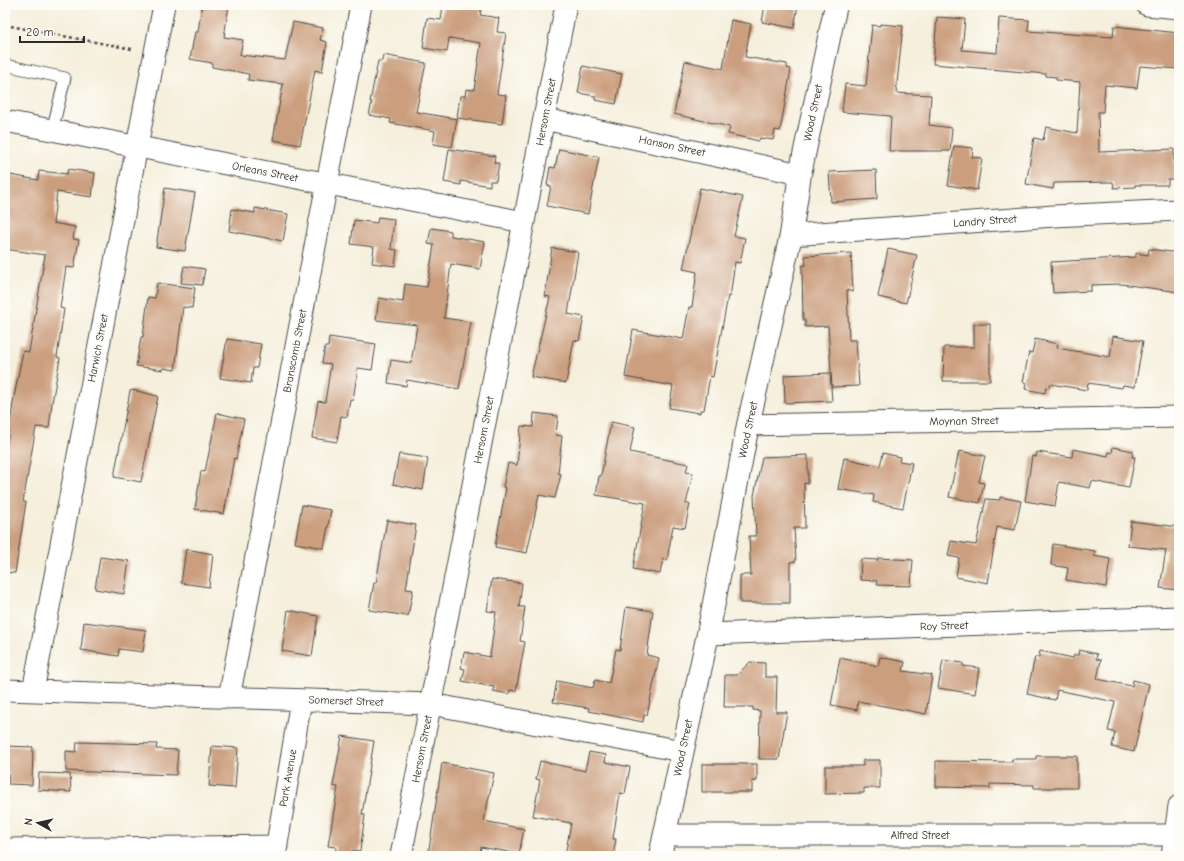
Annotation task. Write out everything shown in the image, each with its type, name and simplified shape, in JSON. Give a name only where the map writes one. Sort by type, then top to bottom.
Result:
[{"type":"street","name":"Harwich Street","points":[[33,691],[164,5]]},
{"type":"street","name":"Branscomb Street","points":[[229,698],[362,5]]},
{"type":"street","name":"Hersom Street","points":[[401,856],[566,5]]},
{"type":"street","name":"Wood Street","points":[[660,856],[708,634],[748,425],[791,235],[800,174],[836,5]]},
{"type":"street","points":[[1148,5],[1179,8]]},
{"type":"street","name":"Hanson Street","points":[[544,119],[800,174]]},
{"type":"street","name":"Orleans Street","points":[[5,121],[524,222]]},
{"type":"street","name":"Landry Street","points":[[791,235],[1054,216],[1179,210]]},
{"type":"street","name":"Moynan Street","points":[[748,425],[1179,417]]},
{"type":"street","name":"Roy Street","points":[[708,634],[1179,618]]},
{"type":"street","name":"Somerset Street","points":[[5,690],[431,704],[682,751]]},
{"type":"street","name":"Park Avenue","points":[[276,851],[302,700]]},
{"type":"street","points":[[1172,856],[1179,806]]},
{"type":"street","name":"Alfred Street","points":[[665,835],[1175,835]]},
{"type":"street","points":[[5,849],[121,852],[276,851]]},
{"type":"lane","points":[[5,65],[65,78],[52,131]]},
{"type":"path","points":[[5,24],[132,49]]},
{"type":"building","points":[[202,5],[229,5],[224,37],[243,40],[240,55],[285,60],[293,22],[323,28],[320,40],[327,42],[322,72],[315,70],[300,145],[273,140],[283,84],[248,80],[249,74],[212,67],[212,63],[190,59],[195,32],[198,32]]},
{"type":"building","points":[[443,5],[461,7],[462,5],[482,5],[480,15],[499,18],[497,32],[506,33],[497,94],[506,95],[502,124],[457,118],[460,96],[465,96],[466,89],[474,90],[481,43],[449,38],[447,52],[423,48],[427,18],[441,20]]},
{"type":"building","points":[[765,5],[798,5],[794,28],[762,22]]},
{"type":"building","points":[[937,17],[965,19],[962,50],[997,53],[999,18],[1029,20],[1028,31],[1113,37],[1114,26],[1179,33],[1179,69],[1140,66],[1137,88],[1105,85],[1103,112],[1098,112],[1099,152],[1174,149],[1174,179],[1168,179],[1168,185],[1135,185],[1135,187],[1114,188],[1113,182],[1054,183],[1053,189],[1026,184],[1034,138],[1043,140],[1046,127],[1077,133],[1080,82],[1056,80],[1056,77],[1046,76],[1046,74],[933,64]]},
{"type":"building","points":[[731,20],[751,24],[745,57],[787,64],[787,68],[791,69],[780,131],[775,130],[773,140],[760,138],[759,141],[728,134],[730,127],[674,114],[685,61],[723,69]]},
{"type":"building","points":[[880,24],[903,26],[896,93],[931,95],[929,125],[952,128],[950,151],[889,151],[891,116],[842,112],[845,84],[866,86],[872,25],[880,26]]},
{"type":"building","points":[[383,55],[426,63],[416,112],[457,119],[452,147],[433,144],[435,131],[390,123],[391,119],[369,115],[378,61],[382,61]]},
{"type":"building","points":[[583,66],[622,74],[616,104],[595,100],[595,96],[578,93]]},
{"type":"building","points":[[954,146],[973,148],[972,157],[982,158],[977,190],[948,185]]},
{"type":"building","points":[[449,149],[495,156],[494,163],[499,163],[496,181],[490,181],[490,186],[461,181],[461,185],[444,182]]},
{"type":"building","points":[[559,149],[599,157],[588,214],[547,206],[551,186],[547,185],[550,167],[555,168]]},
{"type":"building","points":[[68,169],[95,173],[92,197],[57,192],[53,223],[75,227],[73,239],[79,240],[74,268],[66,267],[60,308],[64,309],[57,357],[60,358],[49,428],[36,427],[23,502],[26,502],[15,573],[5,572],[5,456],[23,351],[29,352],[45,255],[5,249],[5,174],[38,180],[39,171],[67,174]]},
{"type":"building","points":[[876,170],[877,199],[831,202],[829,172]]},
{"type":"building","points":[[165,188],[195,193],[185,251],[156,247]]},
{"type":"building","points":[[700,188],[743,197],[734,236],[745,238],[740,263],[735,262],[730,297],[728,296],[713,377],[710,376],[704,410],[700,410],[700,413],[669,408],[673,386],[625,377],[633,330],[683,339],[689,307],[692,307],[697,272],[683,269]]},
{"type":"building","points":[[255,208],[288,214],[283,241],[229,231],[232,209],[255,213]]},
{"type":"building","points":[[378,217],[394,219],[391,249],[397,250],[395,266],[372,263],[374,247],[351,244],[354,220],[377,223]]},
{"type":"building","points":[[431,228],[451,231],[451,236],[485,242],[480,269],[451,264],[444,318],[471,322],[459,389],[407,380],[406,386],[388,383],[391,360],[411,363],[417,325],[376,320],[379,298],[403,302],[405,284],[427,287],[434,245],[428,244]]},
{"type":"building","points":[[552,248],[578,252],[568,314],[584,317],[579,341],[574,340],[566,383],[531,377],[550,297],[545,296]]},
{"type":"building","points":[[888,249],[917,255],[906,303],[878,297]]},
{"type":"building","points":[[1149,249],[1179,253],[1179,292],[1121,284],[1091,285],[1091,291],[1053,293],[1051,262],[1136,257],[1136,253],[1148,255]]},
{"type":"building","points":[[851,253],[853,292],[847,290],[849,340],[856,340],[859,386],[832,387],[828,326],[805,327],[805,320],[803,320],[802,266],[806,265],[805,256]]},
{"type":"building","points":[[184,266],[205,269],[202,285],[181,283]]},
{"type":"building","points":[[157,283],[195,288],[192,308],[183,307],[175,370],[163,368],[163,370],[136,366],[141,337],[143,337],[148,297],[155,298]]},
{"type":"building","points":[[974,324],[990,324],[990,381],[943,381],[944,347],[974,347]]},
{"type":"building","points":[[1113,336],[1143,341],[1135,387],[1123,385],[1122,388],[1088,383],[1087,390],[1050,384],[1049,388],[1046,387],[1045,393],[1025,389],[1026,383],[1023,382],[1029,352],[1032,353],[1035,339],[1058,344],[1057,348],[1110,357]]},
{"type":"building","points":[[329,337],[376,344],[372,370],[358,368],[353,400],[350,399],[347,417],[341,416],[337,442],[312,438],[318,401],[325,402],[331,364],[322,363],[325,347],[328,347]]},
{"type":"building","points":[[227,339],[261,344],[257,368],[253,368],[251,383],[220,378]]},
{"type":"building","points":[[830,373],[832,401],[785,403],[784,375]]},
{"type":"building","points":[[133,390],[158,396],[141,482],[114,477],[130,391]]},
{"type":"building","points":[[217,413],[244,419],[236,459],[234,458],[224,514],[195,509],[201,471],[205,472]]},
{"type":"building","points":[[534,413],[558,416],[556,435],[562,436],[558,473],[561,474],[555,498],[539,495],[527,553],[495,547],[506,488],[503,487],[508,463],[517,465],[521,426],[533,427]]},
{"type":"building","points":[[611,422],[635,427],[630,452],[688,464],[686,472],[693,473],[686,504],[690,504],[685,528],[673,526],[667,560],[663,559],[660,574],[633,569],[645,503],[596,495]]},
{"type":"building","points":[[1113,447],[1133,451],[1132,457],[1135,457],[1129,488],[1092,481],[1090,488],[1059,482],[1055,506],[1025,501],[1032,456],[1036,457],[1037,452],[1072,457],[1073,449],[1108,456],[1109,452],[1112,453]]},
{"type":"building","points":[[959,451],[985,456],[979,482],[984,483],[980,503],[949,497]]},
{"type":"building","points":[[883,453],[900,457],[899,461],[912,463],[903,508],[873,502],[874,495],[838,489],[844,458],[880,466]]},
{"type":"building","points":[[399,454],[428,458],[423,490],[393,484]]},
{"type":"building","points":[[808,455],[808,484],[804,483],[805,528],[794,528],[796,561],[790,562],[790,603],[740,603],[740,575],[751,575],[749,536],[756,536],[754,496],[762,457]]},
{"type":"building","points":[[1000,497],[1021,501],[1015,530],[997,527],[988,583],[956,577],[959,558],[948,556],[951,541],[976,545],[986,499],[1000,500]]},
{"type":"building","points":[[302,505],[331,510],[324,548],[295,543]]},
{"type":"building","points":[[387,520],[416,525],[406,589],[413,590],[408,616],[369,610],[374,583],[376,583]]},
{"type":"building","points":[[1131,521],[1179,527],[1179,590],[1160,588],[1166,550],[1128,546]]},
{"type":"building","points":[[1053,544],[1095,551],[1094,556],[1110,559],[1106,587],[1066,580],[1068,568],[1051,565]]},
{"type":"building","points":[[186,549],[213,554],[209,587],[181,583]]},
{"type":"building","points":[[100,557],[129,561],[124,594],[95,589]]},
{"type":"building","points":[[878,558],[913,560],[911,586],[877,585],[877,581],[860,580],[861,559],[878,560]]},
{"type":"building","points":[[492,579],[522,583],[519,607],[525,607],[520,641],[525,642],[516,691],[510,690],[509,694],[493,691],[494,687],[462,681],[465,669],[461,668],[464,652],[490,657],[496,612],[487,611]]},
{"type":"building","points":[[626,607],[653,611],[647,655],[659,658],[647,715],[644,715],[643,722],[589,711],[589,708],[553,702],[557,681],[593,688],[595,680],[609,683],[616,649],[620,650]]},
{"type":"building","points":[[288,610],[318,616],[312,656],[282,651]]},
{"type":"building","points":[[84,622],[146,630],[143,652],[119,649],[118,656],[81,650]]},
{"type":"building","points":[[1079,650],[1097,654],[1096,659],[1101,660],[1097,679],[1132,686],[1133,680],[1149,684],[1134,752],[1112,747],[1115,732],[1108,731],[1115,702],[1057,690],[1055,700],[1027,694],[1035,657],[1039,657],[1040,651],[1073,658],[1074,655],[1078,655]]},
{"type":"building","points":[[880,657],[905,662],[903,671],[932,675],[926,714],[858,701],[857,710],[831,705],[840,658],[878,666]]},
{"type":"building","points":[[943,660],[963,663],[963,666],[979,668],[975,694],[938,688]]},
{"type":"building","points":[[750,662],[765,663],[765,677],[777,677],[776,712],[787,712],[779,759],[759,759],[760,711],[753,710],[753,707],[724,707],[725,675],[737,675]]},
{"type":"building","points":[[342,736],[374,741],[362,814],[365,815],[360,851],[352,850],[351,856],[335,856],[336,847],[328,846],[338,787],[333,786]]},
{"type":"building","points":[[77,742],[157,744],[156,749],[178,750],[176,775],[66,771],[66,751],[76,752]]},
{"type":"building","points":[[5,746],[33,747],[32,785],[8,784],[8,774],[5,774]]},
{"type":"building","points":[[212,746],[238,748],[235,788],[209,786]]},
{"type":"building","points":[[589,752],[606,755],[605,762],[630,767],[625,794],[620,793],[613,839],[616,839],[613,856],[565,856],[571,823],[533,816],[540,780],[536,779],[540,761],[585,771]]},
{"type":"building","points":[[1036,756],[1077,756],[1077,788],[1034,788],[1034,785],[990,784],[990,788],[936,787],[936,761],[1012,762],[1012,759],[1036,759]]},
{"type":"building","points":[[863,760],[880,760],[880,788],[864,788],[864,793],[825,794],[825,766],[863,766]]},
{"type":"building","points":[[442,763],[494,773],[484,821],[524,829],[519,854],[481,847],[479,856],[428,856]]},
{"type":"building","points":[[702,764],[757,764],[757,781],[752,781],[752,792],[702,792]]},
{"type":"building","points":[[39,773],[70,774],[71,792],[38,790]]}]
